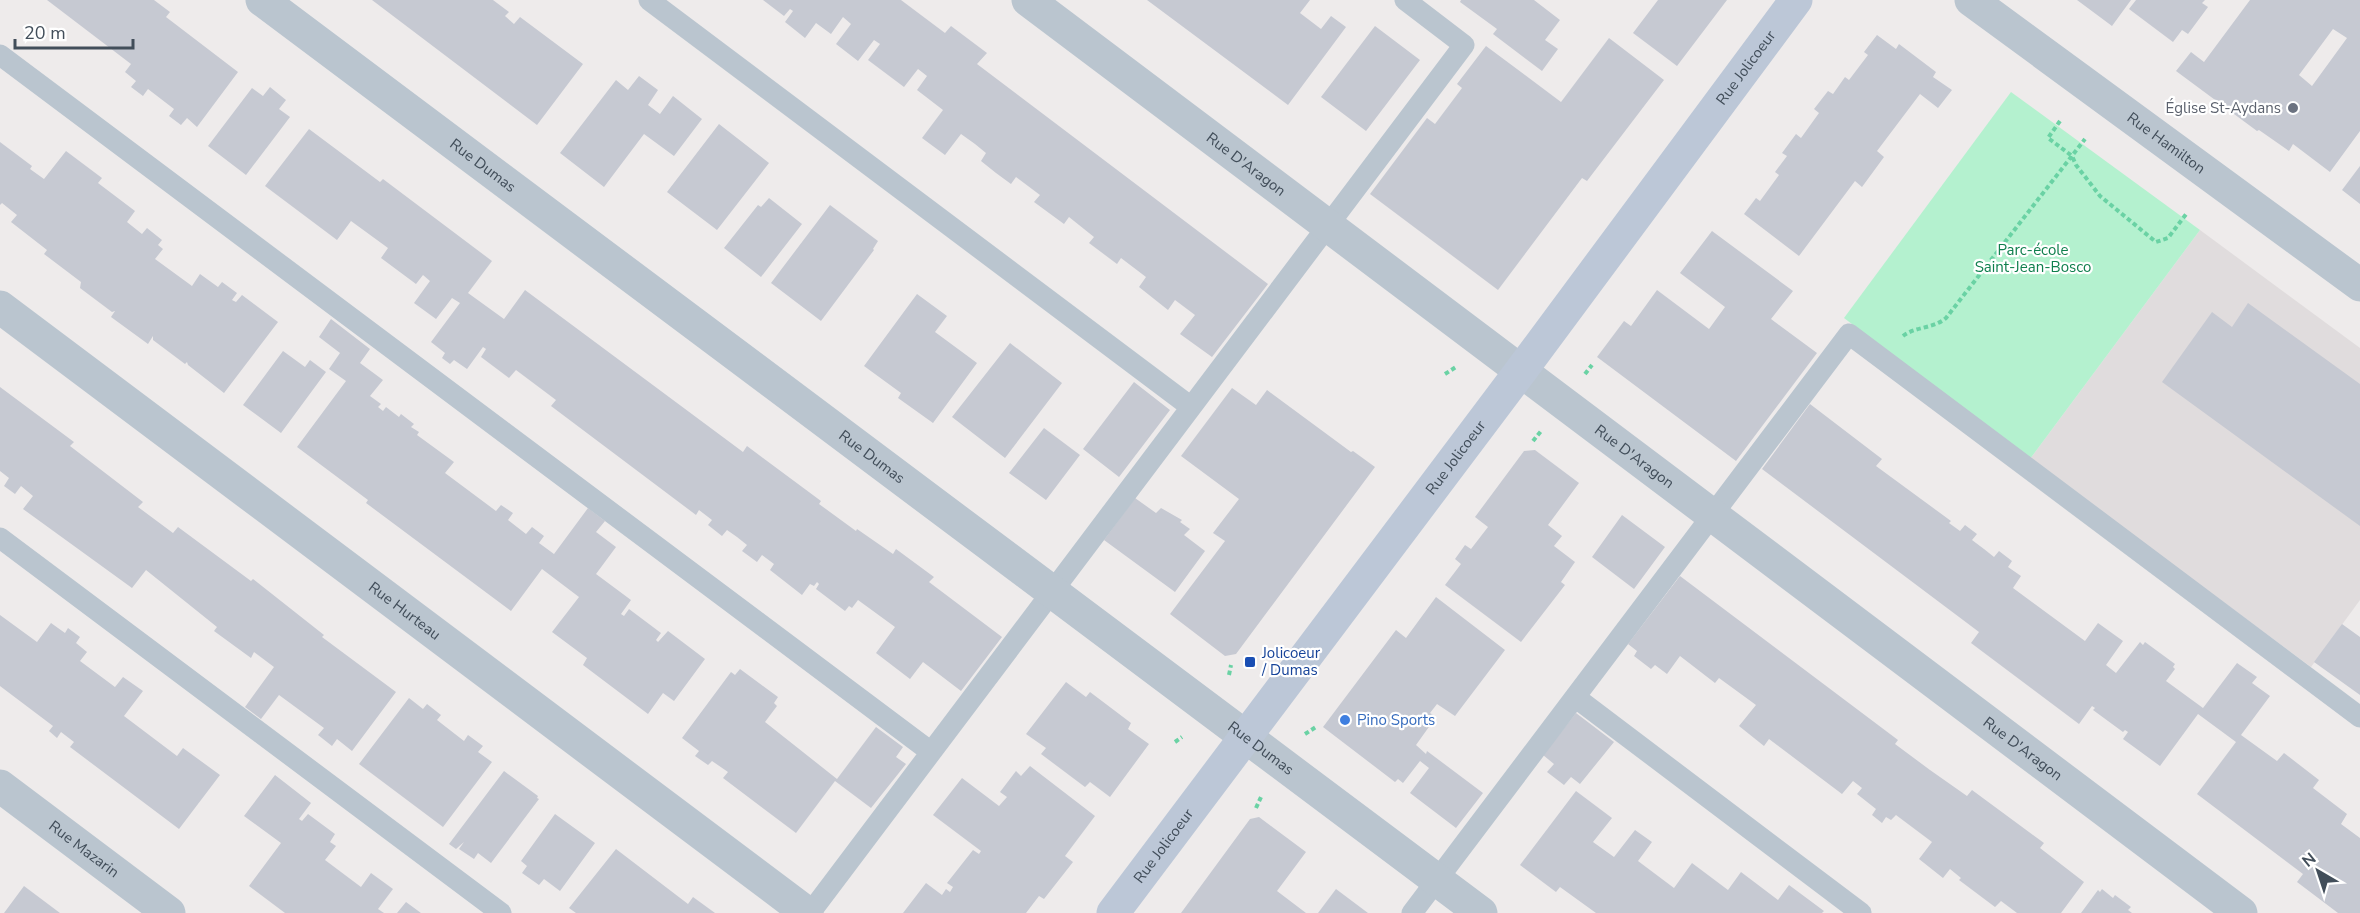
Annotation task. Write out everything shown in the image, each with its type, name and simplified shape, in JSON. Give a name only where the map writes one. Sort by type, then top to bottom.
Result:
[{"type":"street","name":"Rue Dumas","points":[[262,0],[1480,913]]},
{"type":"street","name":"Rue D'Aragon","points":[[1028,0],[2241,913]]},
{"type":"street","name":"Rue Jolicoeur","points":[[1113,913],[1520,372],[1796,0]]},
{"type":"street","name":"Rue Hamilton","points":[[1971,0],[2360,285]]},
{"type":"street","name":"Rue Hurteau","points":[[0,307],[808,913]]},
{"type":"street","name":"Rue Mazarin","points":[[0,786],[169,913]]},
{"type":"lane","points":[[649,0],[1191,407]]},
{"type":"lane","points":[[808,913],[1464,45],[1405,0]]},
{"type":"lane","points":[[0,55],[931,752]]},
{"type":"lane","points":[[1412,913],[1849,334],[2360,717]]},
{"type":"lane","points":[[0,538],[501,913]]},
{"type":"lane","points":[[1575,697],[1861,913]]},
{"type":"path","points":[[2060,121],[2048,138],[2072,156],[2076,165],[2100,196],[2156,242],[2168,238],[2187,213]]},
{"type":"path","points":[[1918,328],[1933,326],[1947,318],[2085,139]]},
{"type":"path","points":[[1584,375],[1592,365]]},
{"type":"path","points":[[1445,374],[1456,367]]},
{"type":"path","points":[[1533,441],[1541,431]]},
{"type":"path","points":[[1229,675],[1231,664]]},
{"type":"path","points":[[1305,735],[1316,727]]},
{"type":"path","points":[[1175,742],[1182,737]]},
{"type":"path","points":[[1256,808],[1260,797]]},
{"type":"shaded area","points":[[2200,230],[2360,348],[2360,600],[2311,667],[2030,459]]},
{"type":"green space","name":"Parc-école Saint-Jean-Bosco","points":[[2011,92],[2200,230],[2030,459],[1844,318]]},
{"type":"building","points":[[47,0],[154,0],[170,12],[166,17],[238,72],[197,127],[187,118],[181,125],[169,116],[174,109],[148,89],[143,96],[131,87],[136,81],[125,72],[131,64]]},
{"type":"building","points":[[372,0],[493,0],[509,12],[505,16],[514,24],[520,17],[583,64],[537,125]]},
{"type":"building","points":[[763,0],[901,0],[945,33],[951,26],[987,53],[977,64],[1268,284],[1212,357],[1180,334],[1195,315],[1175,300],[1168,310],[1139,287],[1146,277],[1121,258],[1117,264],[1089,243],[1094,237],[1069,217],[1064,224],[1034,202],[1040,195],[1016,177],[1011,184],[996,173],[981,161],[986,153],[975,144],[961,134],[945,155],[922,138],[943,110],[917,90],[927,76],[918,69],[904,87],[868,60],[880,44],[874,40],[858,61],[836,44],[851,24],[843,17],[831,34],[816,23],[805,38],[785,22],[793,11],[790,9],[784,16]]},
{"type":"building","points":[[1147,0],[1310,0],[1300,13],[1321,29],[1331,16],[1346,27],[1288,105]]},
{"type":"building","points":[[1461,0],[1534,0],[1560,20],[1545,40],[1558,49],[1542,71],[1493,34],[1497,29],[1460,2]]},
{"type":"building","points":[[1658,0],[1727,0],[1677,66],[1633,33]]},
{"type":"building","points":[[2077,0],[2131,0],[2112,26]]},
{"type":"building","points":[[2136,0],[2205,0],[2202,3],[2208,7],[2188,34],[2182,30],[2173,42],[2129,9]]},
{"type":"building","name":"Église St-Aydans","points":[[2250,0],[2360,0],[2360,131],[2330,172],[2293,144],[2289,151],[2259,130],[2257,131],[2176,71],[2191,52],[2204,62]],"holes":[[[2333,29],[2347,38],[2312,86],[2299,75]]]},
{"type":"building","points":[[1375,26],[1420,60],[1366,131],[1321,97]]},
{"type":"building","points":[[1877,35],[1896,49],[1899,44],[1936,72],[1933,77],[1952,90],[1938,108],[1920,94],[1877,151],[1884,157],[1862,187],[1855,181],[1799,256],[1744,214],[1756,198],[1760,201],[1779,175],[1775,172],[1787,156],[1782,153],[1796,134],[1801,138],[1819,113],[1814,109],[1828,91],[1833,94],[1845,77],[1849,80],[1868,55],[1864,52]]},
{"type":"building","points":[[1609,38],[1664,80],[1587,181],[1582,178],[1498,290],[1370,194],[1427,118],[1435,124],[1462,88],[1457,84],[1486,46],[1561,102]]},
{"type":"building","points":[[639,76],[658,90],[648,105],[660,114],[673,96],[702,119],[674,156],[644,134],[604,187],[560,153],[616,80],[628,90]]},
{"type":"building","points":[[270,87],[286,100],[279,109],[290,117],[246,175],[208,146],[252,88],[263,96]]},
{"type":"building","points":[[719,124],[769,163],[717,230],[667,192]]},
{"type":"building","points":[[309,129],[380,182],[383,179],[492,261],[468,293],[504,319],[525,290],[743,452],[747,446],[821,501],[819,504],[856,531],[857,529],[893,554],[896,549],[934,577],[929,582],[1002,637],[961,691],[923,662],[910,679],[876,653],[895,627],[858,600],[852,608],[849,606],[845,611],[816,589],[819,584],[817,582],[814,586],[810,584],[802,595],[770,570],[774,564],[762,555],[757,562],[742,551],[747,545],[727,530],[722,536],[708,525],[712,520],[699,510],[696,515],[551,406],[556,400],[516,370],[509,378],[481,357],[486,349],[483,347],[467,369],[454,360],[450,364],[442,358],[445,353],[431,342],[460,303],[452,298],[436,319],[414,303],[430,281],[423,275],[416,284],[381,258],[388,248],[351,221],[337,240],[265,186]]},
{"type":"building","points":[[0,142],[32,166],[30,169],[44,179],[66,151],[102,178],[98,183],[135,211],[127,222],[142,234],[147,228],[162,240],[158,245],[163,249],[155,259],[192,286],[200,274],[218,287],[222,282],[237,293],[232,300],[236,302],[242,295],[278,322],[224,393],[187,362],[185,364],[153,340],[153,336],[148,344],[111,317],[115,311],[112,312],[80,288],[81,282],[44,254],[47,250],[11,222],[17,215],[2,203],[0,205]]},
{"type":"building","points":[[2360,166],[2360,204],[2342,190]]},
{"type":"building","points":[[769,198],[802,224],[761,277],[724,248],[758,205],[761,207]]},
{"type":"building","points":[[830,205],[878,241],[874,250],[821,321],[771,283]]},
{"type":"building","points":[[1712,231],[1793,291],[1771,319],[1817,353],[1736,461],[1597,357],[1624,321],[1631,326],[1657,290],[1709,329],[1725,307],[1680,273]]},
{"type":"building","points":[[917,294],[947,316],[935,332],[977,363],[933,423],[898,398],[901,393],[864,366]]},
{"type":"building","points":[[2248,303],[2360,384],[2360,526],[2162,382],[2212,312],[2232,327]]},
{"type":"building","points":[[331,319],[370,349],[360,363],[383,380],[370,396],[381,404],[378,407],[383,411],[386,407],[399,417],[401,414],[414,424],[411,427],[419,432],[417,435],[454,462],[445,473],[496,511],[501,505],[513,513],[508,520],[526,534],[532,527],[544,536],[539,543],[554,554],[588,508],[605,521],[596,532],[616,547],[596,574],[631,600],[621,614],[624,616],[629,609],[661,633],[656,640],[658,642],[668,631],[705,659],[674,701],[663,693],[648,714],[583,665],[587,658],[552,632],[579,597],[542,569],[511,611],[366,503],[368,500],[297,447],[346,381],[329,369],[340,353],[319,337]]},
{"type":"building","points":[[1010,343],[1062,383],[1005,458],[952,417]]},
{"type":"building","points":[[283,351],[305,367],[310,360],[326,372],[281,433],[243,405]]},
{"type":"building","points":[[1134,382],[1170,410],[1119,477],[1083,449]]},
{"type":"building","points":[[0,387],[74,442],[70,446],[143,502],[138,507],[173,533],[178,527],[251,581],[253,579],[324,635],[322,637],[396,692],[352,751],[337,739],[332,746],[318,735],[324,728],[279,695],[261,719],[245,707],[274,667],[254,652],[251,658],[214,631],[217,627],[146,570],[132,588],[23,509],[33,496],[21,486],[15,494],[4,486],[9,478],[0,471]]},
{"type":"building","points":[[1232,388],[1256,405],[1267,390],[1375,467],[1236,654],[1225,656],[1170,614],[1225,541],[1213,533],[1239,499],[1181,456]]},
{"type":"building","points":[[1810,404],[1882,459],[1876,466],[1951,521],[1949,523],[1960,531],[1965,525],[1977,534],[1972,540],[1994,557],[1999,551],[2012,561],[2008,567],[2021,576],[2013,588],[2085,641],[2098,623],[2123,641],[2106,665],[2116,673],[2140,642],[2143,645],[2145,642],[2175,664],[2173,667],[2175,669],[2166,681],[2203,708],[2237,663],[2257,677],[2252,683],[2270,696],[2241,735],[2277,761],[2284,753],[2319,780],[2313,788],[2347,814],[2341,824],[2360,838],[2360,913],[2338,913],[2297,882],[2303,874],[2197,794],[2236,742],[2198,714],[2160,766],[2123,739],[2128,732],[2125,730],[2123,732],[2093,710],[2095,708],[2092,706],[2079,724],[1971,643],[1979,632],[1762,469]]},
{"type":"building","points":[[1044,428],[1080,455],[1046,500],[1009,473]]},
{"type":"building","points":[[1535,450],[1579,483],[1548,525],[1562,536],[1554,546],[1575,562],[1561,582],[1565,585],[1521,642],[1445,585],[1461,564],[1455,559],[1465,545],[1471,549],[1488,527],[1475,517],[1524,451]]},
{"type":"building","points":[[1135,498],[1156,513],[1161,508],[1182,520],[1180,522],[1190,529],[1184,535],[1205,551],[1175,592],[1104,540]]},
{"type":"building","points":[[1622,515],[1665,547],[1634,589],[1592,557]]},
{"type":"building","points":[[1680,576],[1898,740],[1895,744],[1930,770],[1967,796],[1972,790],[2044,843],[2040,848],[2084,882],[2061,913],[2017,913],[2001,901],[1995,907],[1959,880],[1961,878],[1950,869],[1943,878],[1919,859],[1932,842],[1896,815],[1891,820],[1886,817],[1882,823],[1872,815],[1876,809],[1857,794],[1862,788],[1853,781],[1842,794],[1769,739],[1764,746],[1739,726],[1756,705],[1719,678],[1715,683],[1680,656],[1667,674],[1655,665],[1651,669],[1634,656],[1637,651],[1628,644]]},
{"type":"building","points":[[1436,597],[1505,650],[1455,716],[1437,704],[1430,713],[1436,717],[1416,745],[1483,793],[1456,828],[1410,793],[1429,768],[1420,761],[1403,783],[1398,779],[1395,782],[1323,727],[1396,630],[1406,638]]},
{"type":"building","points":[[0,615],[37,642],[51,623],[65,633],[68,628],[80,637],[76,643],[87,652],[80,661],[115,687],[123,677],[143,691],[124,716],[177,756],[183,748],[220,775],[179,829],[70,747],[74,742],[61,732],[57,738],[49,731],[53,726],[0,686]]},
{"type":"building","points":[[2342,624],[2360,637],[2360,695],[2314,662]]},
{"type":"building","points":[[740,669],[778,697],[774,703],[777,706],[765,722],[837,779],[876,727],[903,747],[896,757],[906,764],[871,808],[835,781],[796,833],[723,778],[728,772],[712,761],[708,765],[695,756],[699,751],[682,738],[731,672],[735,675]]},
{"type":"building","points":[[1066,682],[1086,697],[1090,692],[1131,723],[1128,729],[1149,744],[1110,797],[1090,782],[1085,787],[1041,754],[1046,748],[1026,734]]},
{"type":"building","points":[[409,698],[423,709],[427,704],[441,715],[437,720],[464,741],[468,735],[483,746],[478,752],[492,762],[443,827],[359,764]]},
{"type":"building","points":[[1576,713],[1614,742],[1580,784],[1571,777],[1564,785],[1547,772],[1554,764],[1543,755]]},
{"type":"building","points":[[1030,766],[1095,816],[1065,856],[1073,862],[1044,899],[1039,896],[1026,913],[903,913],[926,883],[942,895],[946,889],[950,892],[953,887],[947,883],[973,850],[979,854],[981,851],[933,815],[962,778],[999,806],[1007,797],[1000,792],[1016,771],[1021,776]]},
{"type":"building","points":[[504,771],[539,799],[491,863],[478,853],[474,859],[459,849],[464,842],[456,849],[449,844]]},
{"type":"building","points":[[275,775],[311,803],[299,819],[302,821],[308,814],[335,834],[330,842],[336,846],[325,860],[361,887],[371,873],[393,889],[378,909],[384,913],[285,913],[249,886],[281,843],[244,816]]},
{"type":"building","points":[[1576,791],[1612,818],[1593,842],[1614,857],[1635,830],[1652,842],[1638,861],[1674,888],[1692,863],[1728,890],[1741,872],[1778,900],[1789,885],[1824,911],[1822,913],[1596,913],[1560,887],[1556,892],[1520,865]]},
{"type":"building","points":[[555,814],[595,843],[560,891],[544,879],[539,885],[522,873],[527,866],[521,861]]},
{"type":"building","points":[[1259,817],[1306,852],[1277,891],[1306,913],[1181,913],[1250,819]]},
{"type":"building","points":[[616,849],[688,904],[693,897],[715,913],[576,913],[569,908]]},
{"type":"building","points":[[24,886],[60,913],[4,913]]},
{"type":"building","points":[[1336,889],[1368,913],[1318,913]]},
{"type":"building","points":[[2102,889],[2113,898],[2115,895],[2131,907],[2128,910],[2132,913],[2081,913],[2098,890],[2100,892]]},
{"type":"building","points":[[406,902],[421,913],[397,913]]},
{"type":"place","name":"Église St-Aydans","points":[[2293,108]]},
{"type":"place","name":"Jolicoeur / Dumas","points":[[1250,662]]},
{"type":"place","name":"Pino Sports","points":[[1345,720]]}]
